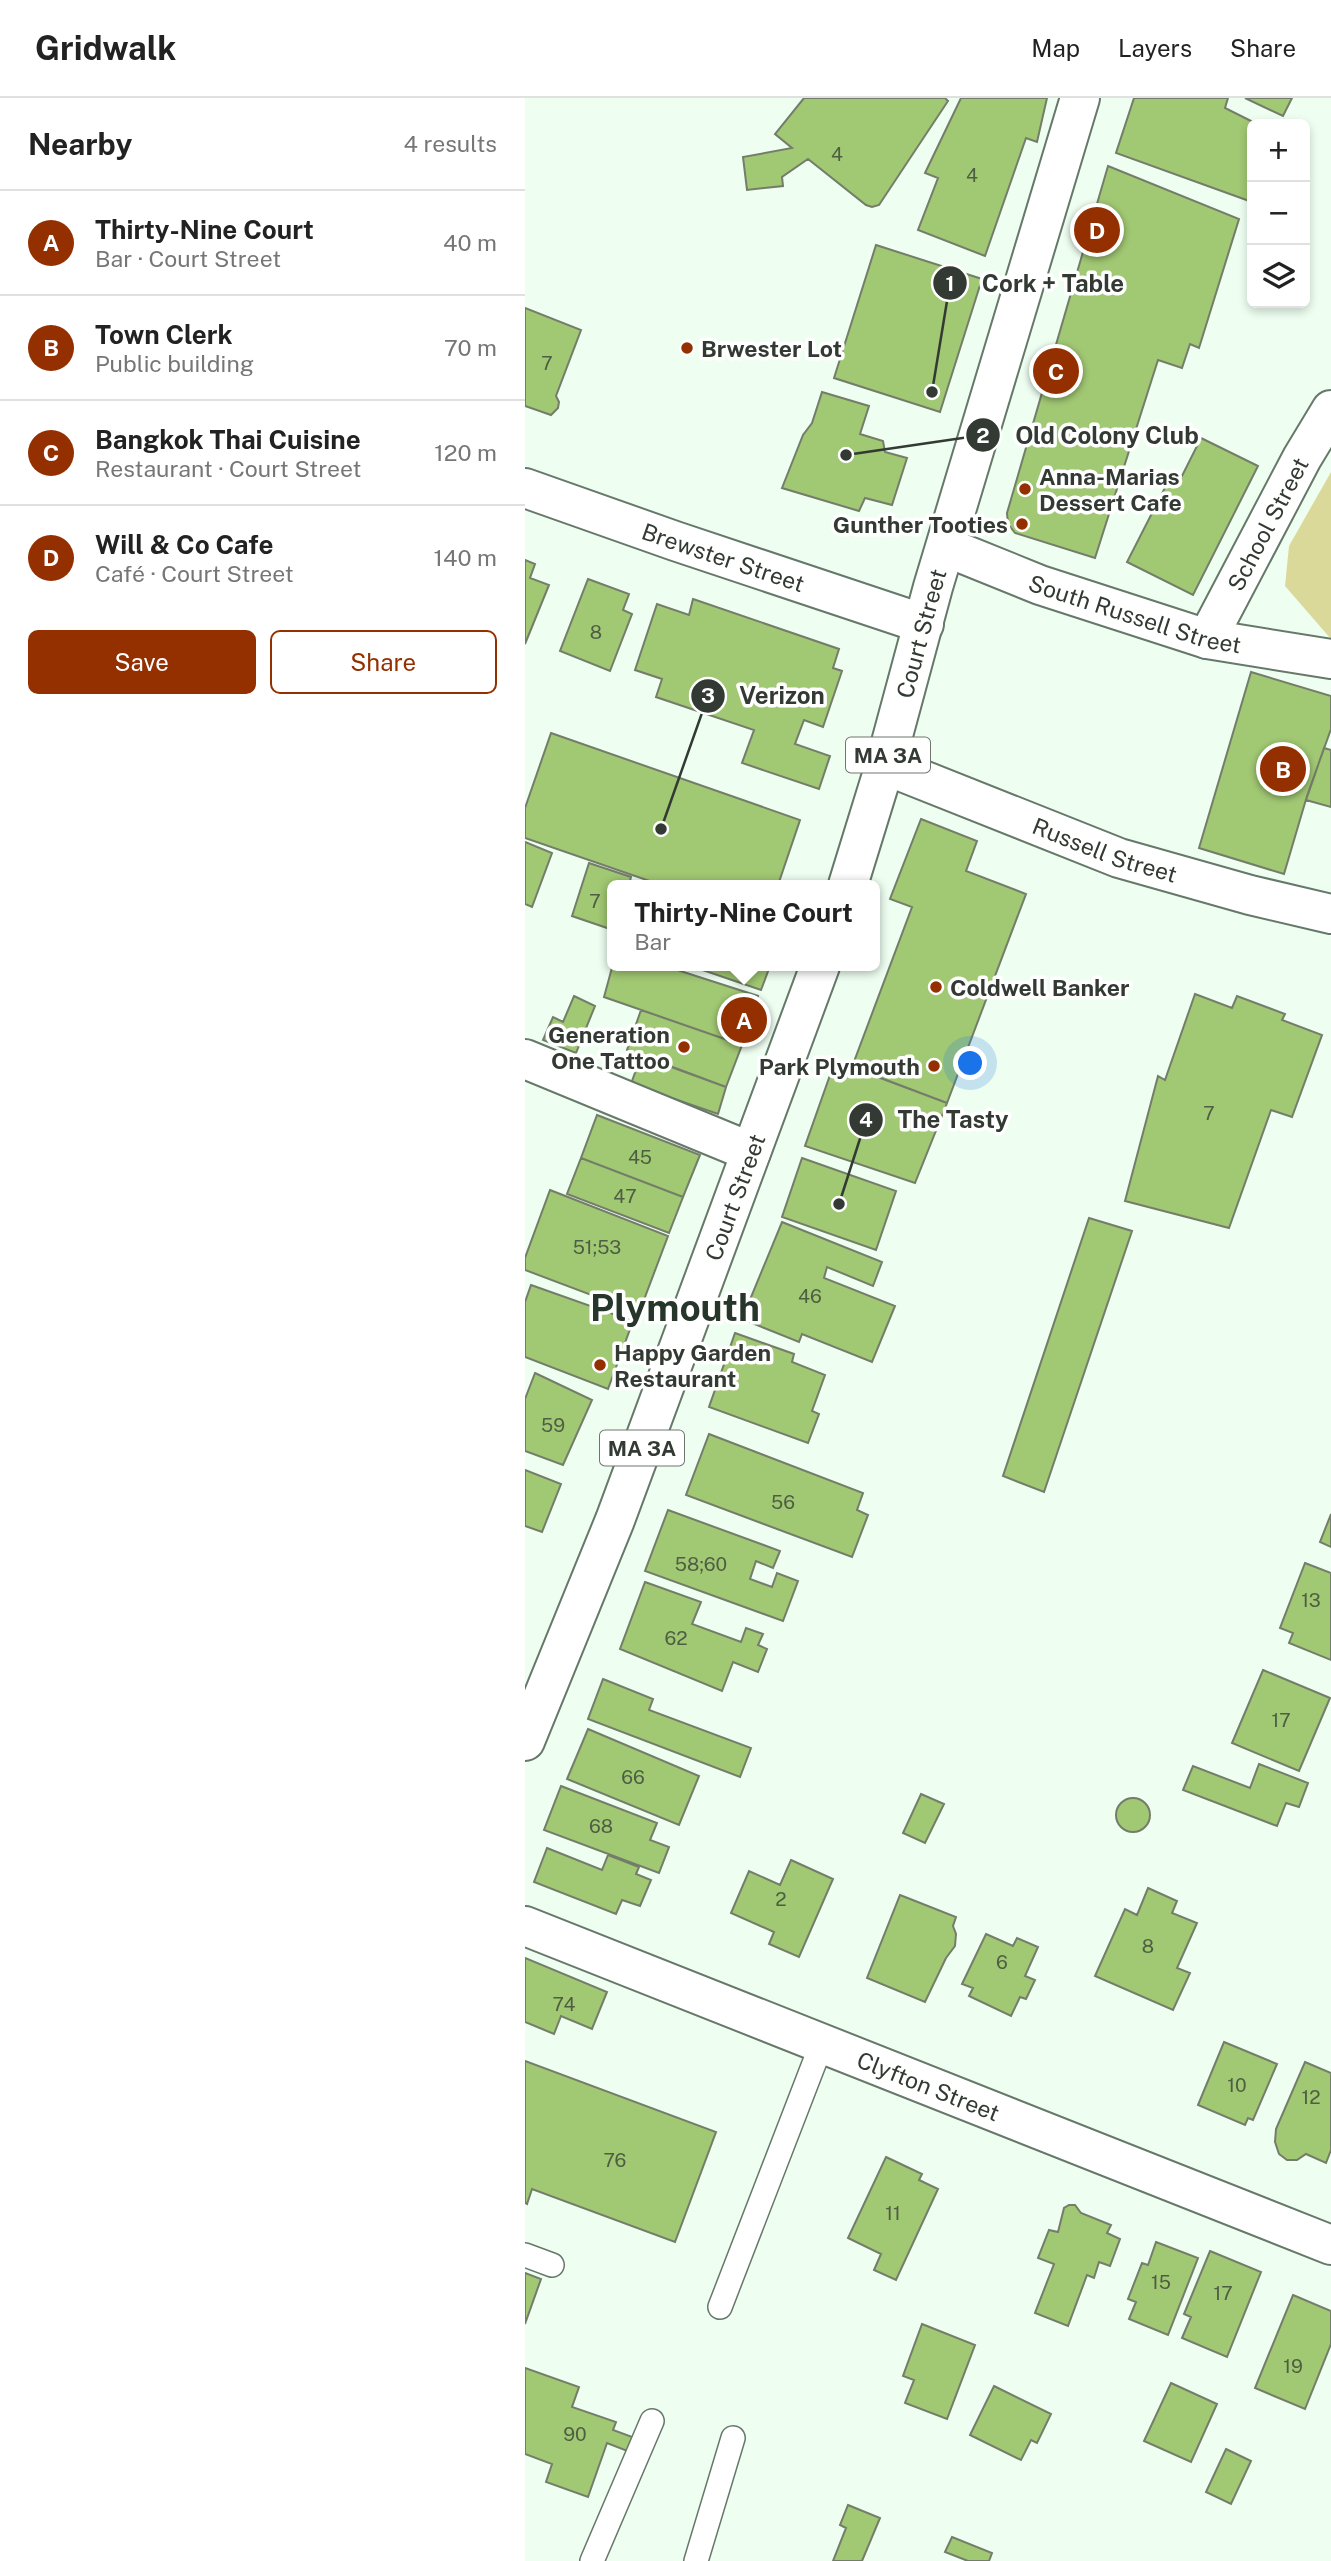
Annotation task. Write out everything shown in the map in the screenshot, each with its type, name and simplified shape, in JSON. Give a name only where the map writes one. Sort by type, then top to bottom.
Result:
[{"type":"street","name":"Court Street","points":[[850,880],[885,765],[933,587],[1080,98]]},
{"type":"street","name":"School Street","points":[[1207,639],[1302,458],[1331,410]]},
{"type":"street","name":"Brewster Street","points":[[525,488],[924,624]]},
{"type":"street","name":"South Russell Street","points":[[946,547],[1040,585],[1207,639],[1331,659]]},
{"type":"street","name":"Russell Street","points":[[885,765],[1119,858],[1250,895],[1331,914]]},
{"type":"street","name":"Court Street","points":[[525,1741],[533,1701],[615,1520],[818,971]]},
{"type":"street","points":[[525,1059],[751,1152]]},
{"type":"street","name":"Clyfton Street","points":[[525,1926],[1331,2245]]},
{"type":"lane","points":[[720,2307],[822,2043]]},
{"type":"lane","points":[[525,2255],[552,2265]]},
{"type":"lane","points":[[592,2561],[652,2421]]},
{"type":"lane","points":[[696,2561],[733,2438]]},
{"type":"shaded area","points":[[1331,472],[1331,639],[1285,586],[1289,546]]},
{"type":"building","points":[[804,98],[945,98],[948,101],[879,205],[866,205],[808,159],[782,177],[783,186],[747,190],[743,157],[792,148],[775,134]]},
{"type":"building","points":[[961,98],[1047,98],[1037,142],[1026,138],[985,256],[918,230],[938,178],[925,173]]},
{"type":"building","points":[[1134,98],[1228,98],[1225,108],[1247,119],[1247,200],[1116,153]]},
{"type":"building","points":[[1245,98],[1292,98],[1283,116]]},
{"type":"building","points":[[1108,166],[1239,219],[1199,348],[1190,344],[1182,368],[1158,360],[1095,558],[1015,533],[1008,524],[1007,513]]},
{"type":"building","points":[[876,245],[982,279],[940,412],[834,378]]},
{"type":"building","points":[[525,308],[581,330],[556,396],[558,408],[551,415],[525,406]]},
{"type":"building","points":[[822,392],[869,406],[860,434],[883,441],[885,452],[907,458],[892,505],[865,498],[859,511],[782,488],[803,435],[812,423]]},
{"type":"building","points":[[1201,438],[1258,466],[1193,595],[1127,562],[1173,472],[1182,476]]},
{"type":"building","points":[[525,560],[535,564],[530,578],[549,585],[525,644]]},
{"type":"building","points":[[588,579],[629,594],[623,610],[632,614],[610,671],[560,651]]},
{"type":"building","points":[[693,599],[839,649],[833,668],[842,671],[823,727],[804,720],[795,744],[830,756],[819,789],[742,763],[754,730],[656,697],[662,679],[635,670],[657,604],[689,615]]},
{"type":"building","points":[[1251,672],[1331,696],[1331,729],[1307,796],[1284,874],[1199,848]]},
{"type":"building","points":[[551,733],[800,820],[780,880],[647,880],[525,838],[525,808]]},
{"type":"building","points":[[1324,748],[1331,750],[1331,807],[1306,800]]},
{"type":"building","name":"Coldwell Banker","points":[[921,819],[977,841],[966,871],[1026,894],[947,1103],[852,1067],[912,907],[890,899]]},
{"type":"building","points":[[525,842],[552,853],[532,907],[525,904]]},
{"type":"building","points":[[589,863],[631,877],[630,880],[607,880],[607,928],[572,916]]},
{"type":"building","points":[[611,971],[680,971],[758,996],[742,1045],[604,997]]},
{"type":"building","points":[[706,971],[768,971],[761,990]]},
{"type":"building","points":[[1195,994],[1232,1008],[1237,996],[1285,1014],[1282,1020],[1322,1035],[1292,1117],[1271,1110],[1229,1228],[1125,1201],[1158,1076],[1165,1080]]},
{"type":"building","points":[[574,996],[595,1006],[576,1053],[543,1040],[553,1017],[563,1022]]},
{"type":"building","name":"Generation One Tattoo","points":[[641,1010],[742,1045],[726,1087],[627,1050]]},
{"type":"building","points":[[641,1056],[726,1087],[718,1114],[631,1084]]},
{"type":"building","points":[[835,1061],[947,1103],[915,1183],[805,1146]]},
{"type":"building","points":[[597,1115],[700,1155],[683,1197],[581,1158]]},
{"type":"building","points":[[581,1158],[683,1197],[669,1233],[567,1194]]},
{"type":"building","points":[[802,1158],[896,1191],[876,1250],[782,1217]]},
{"type":"building","points":[[550,1190],[668,1236],[639,1313],[525,1270],[525,1258]]},
{"type":"building","points":[[1089,1218],[1132,1231],[1044,1492],[1003,1476]]},
{"type":"building","points":[[782,1222],[882,1262],[873,1286],[827,1267],[824,1278],[895,1306],[872,1362],[802,1334],[799,1342],[742,1319]]},
{"type":"building","points":[[531,1285],[633,1321],[608,1389],[525,1357],[525,1302]]},
{"type":"building","points":[[735,1333],[794,1354],[792,1362],[825,1375],[812,1411],[819,1414],[808,1443],[709,1407]]},
{"type":"building","points":[[535,1373],[592,1400],[563,1465],[525,1451],[525,1399]]},
{"type":"building","points":[[709,1434],[863,1493],[857,1510],[868,1515],[852,1557],[686,1495]]},
{"type":"building","points":[[525,1470],[561,1484],[542,1532],[525,1526]]},
{"type":"building","points":[[668,1510],[780,1551],[773,1568],[756,1561],[750,1579],[772,1587],[777,1573],[798,1581],[783,1621],[645,1571]]},
{"type":"building","points":[[1331,1514],[1331,1547],[1320,1542]]},
{"type":"building","points":[[1305,1563],[1331,1573],[1331,1660],[1289,1643],[1293,1633],[1280,1628]]},
{"type":"building","points":[[645,1582],[701,1602],[692,1624],[741,1642],[746,1628],[763,1634],[758,1645],[767,1649],[758,1672],[733,1662],[722,1691],[620,1649]]},
{"type":"building","points":[[1263,1670],[1330,1698],[1299,1771],[1232,1743]]},
{"type":"building","points":[[603,1679],[653,1699],[649,1710],[751,1748],[740,1777],[588,1719]]},
{"type":"building","points":[[588,1729],[699,1776],[679,1825],[567,1779]]},
{"type":"building","points":[[1259,1764],[1308,1783],[1299,1807],[1286,1803],[1277,1826],[1183,1790],[1193,1766],[1250,1788]]},
{"type":"building","points":[[561,1786],[657,1823],[650,1840],[669,1847],[659,1873],[544,1830]]},
{"type":"building","points":[[921,1794],[944,1804],[925,1843],[903,1833]]},
{"type":"building","points":[[1133,1798],[1145,1803],[1150,1815],[1145,1827],[1133,1832],[1121,1827],[1116,1815],[1121,1803]]},
{"type":"building","points":[[547,1848],[602,1870],[608,1855],[639,1867],[636,1874],[651,1880],[640,1906],[622,1900],[616,1914],[534,1882]]},
{"type":"building","points":[[791,1860],[833,1879],[799,1957],[769,1944],[774,1932],[731,1913],[749,1871],[780,1885]]},
{"type":"building","points":[[1148,1888],[1177,1901],[1172,1913],[1197,1923],[1177,1968],[1190,1973],[1173,2010],[1095,1976],[1125,1909],[1137,1915]]},
{"type":"building","points":[[900,1895],[956,1917],[953,1926],[956,1934],[955,1946],[946,1958],[925,2002],[867,1978]]},
{"type":"building","points":[[986,1934],[1013,1946],[1017,1938],[1038,1947],[1025,1976],[1035,1980],[1026,1999],[1020,1997],[1011,2016],[969,1996],[973,1988],[962,1984]]},
{"type":"building","points":[[525,1958],[607,1992],[592,2029],[561,2016],[554,2034],[525,2022]]},
{"type":"building","points":[[1224,2042],[1277,2064],[1253,2120],[1248,2118],[1245,2125],[1198,2105]]},
{"type":"building","points":[[525,2061],[716,2132],[675,2242],[532,2189],[527,2204],[525,2203]]},
{"type":"building","points":[[1305,2062],[1331,2073],[1331,2150],[1326,2163],[1306,2154],[1297,2160],[1287,2160],[1279,2154],[1275,2142],[1276,2129]]},
{"type":"building","points":[[886,2157],[922,2174],[919,2180],[938,2189],[896,2280],[874,2270],[881,2254],[848,2238]]},
{"type":"building","points":[[1075,2205],[1081,2213],[1111,2225],[1107,2233],[1120,2239],[1110,2266],[1099,2262],[1094,2278],[1087,2275],[1068,2326],[1035,2313],[1054,2264],[1038,2258],[1049,2230],[1058,2232],[1064,2208]]},
{"type":"building","points":[[1156,2242],[1198,2258],[1168,2335],[1129,2319],[1136,2302],[1128,2299],[1142,2263],[1148,2265]]},
{"type":"building","points":[[1210,2251],[1261,2272],[1227,2357],[1182,2338],[1191,2317],[1184,2314]]},
{"type":"building","points":[[525,2273],[541,2279],[525,2324]]},
{"type":"building","points":[[1293,2295],[1331,2311],[1331,2344],[1305,2409],[1255,2388]]},
{"type":"building","points":[[922,2324],[975,2345],[947,2419],[905,2403],[914,2380],[903,2376]]},
{"type":"building","points":[[525,2368],[579,2387],[572,2407],[616,2422],[613,2430],[635,2438],[630,2452],[607,2443],[588,2497],[546,2482],[552,2464],[525,2454]]},
{"type":"building","points":[[1171,2383],[1217,2404],[1191,2462],[1144,2441]]},
{"type":"building","points":[[994,2386],[1051,2414],[1037,2443],[1031,2440],[1021,2460],[970,2435]]},
{"type":"building","points":[[1226,2449],[1251,2461],[1231,2504],[1206,2492]]},
{"type":"building","points":[[848,2505],[880,2518],[862,2561],[833,2561],[846,2528],[840,2525]]},
{"type":"building","points":[[952,2537],[992,2553],[989,2561],[968,2561],[945,2552]]},
{"type":"place","name":"Will & Co Cafe","points":[[1097,230]]},
{"type":"place","name":"Brwester Lot","points":[[687,348]]},
{"type":"place","name":"Bangkok Thai Cuisine","points":[[1056,371]]},
{"type":"place","name":"Cork + Table","points":[[932,392]]},
{"type":"place","name":"Old Colony Club","points":[[846,455]]},
{"type":"place","name":"Anna-Marias Dessert Cafe","points":[[1025,489]]},
{"type":"place","name":"Gunther Tooties","points":[[1022,524]]},
{"type":"place","name":"Town Clerk","points":[[1283,769]]},
{"type":"place","name":"Verizon","points":[[661,829]]},
{"type":"place","name":"Coldwell Banker","points":[[936,987]]},
{"type":"place","name":"Thirty-Nine Court","points":[[744,1020]]},
{"type":"place","name":"Generation One Tattoo","points":[[684,1047]]},
{"type":"place","name":"Park Plymouth","points":[[934,1066]]},
{"type":"place","name":"The Tasty","points":[[839,1204]]},
{"type":"place","name":"Happy Garden Restaurant","points":[[600,1365]]},
{"type":"district","name":"Plymouth","points":[[675,1307]]}]
